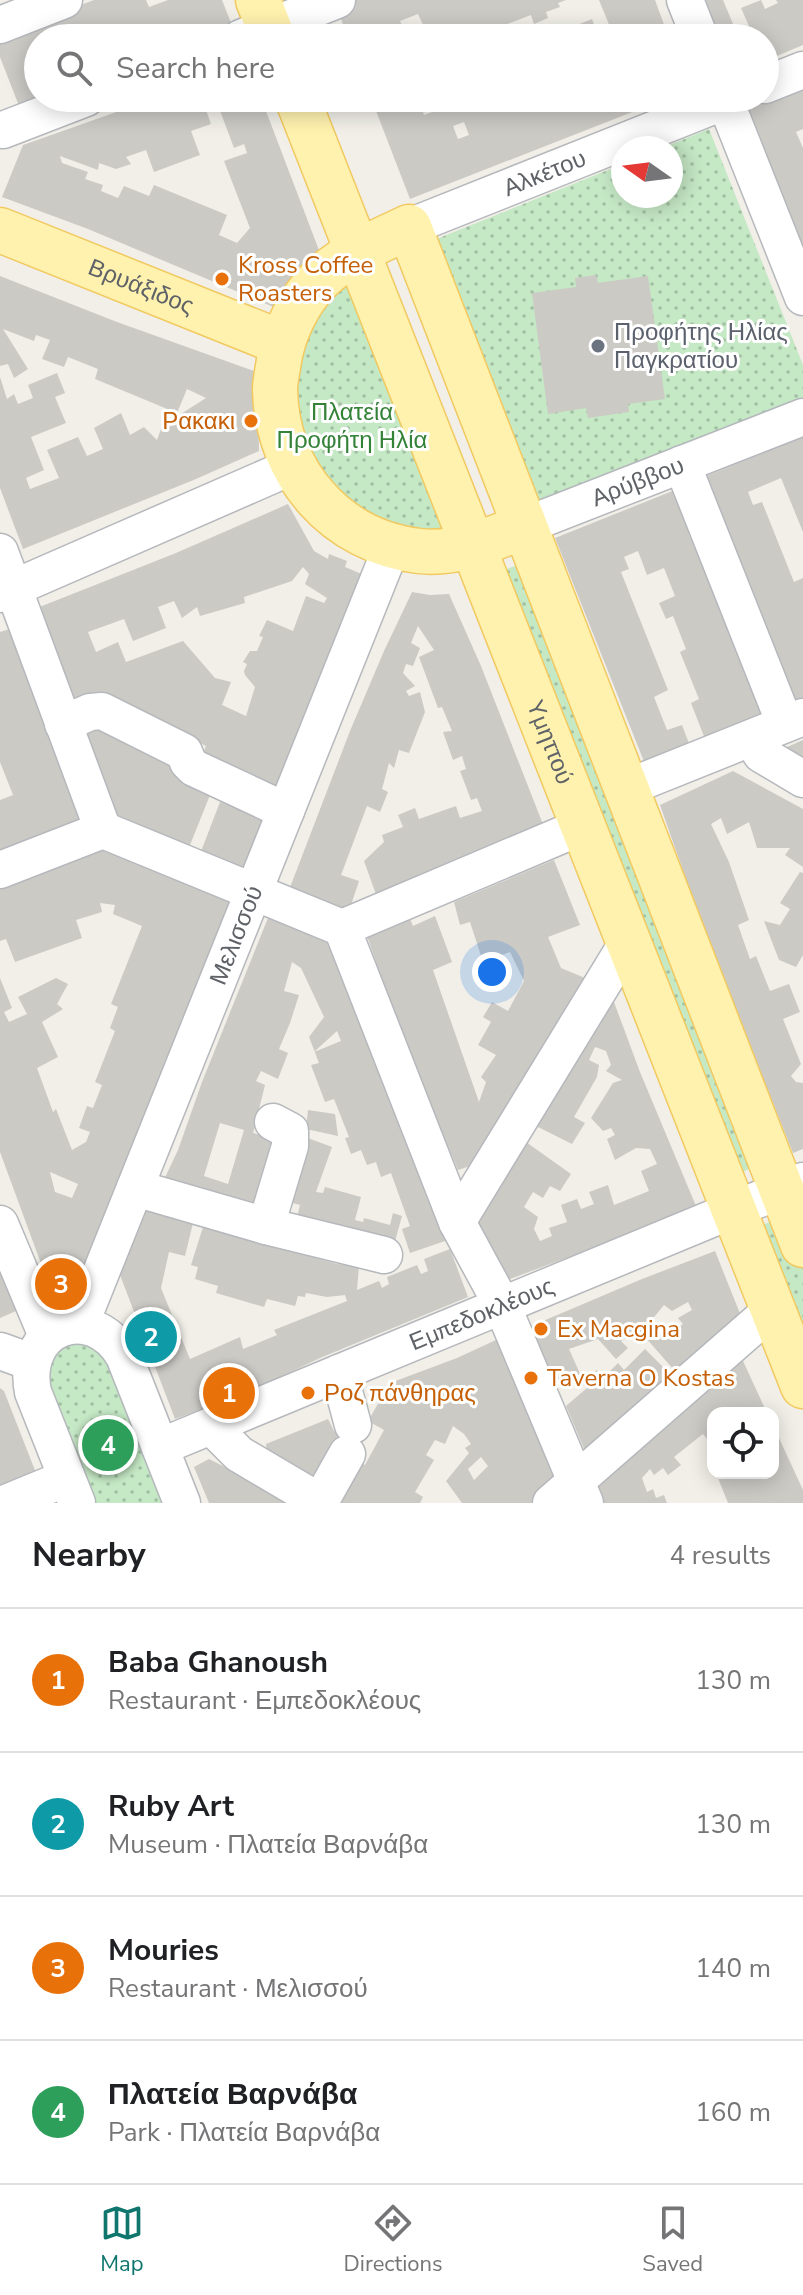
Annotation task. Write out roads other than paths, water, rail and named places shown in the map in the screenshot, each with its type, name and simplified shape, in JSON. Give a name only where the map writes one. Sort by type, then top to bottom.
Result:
[{"type":"main road","name":"Υμηττού","points":[[302,112],[803,1386]]},
{"type":"main road","name":"Αλκέτου","points":[[357,251],[409,227]]},
{"type":"main road","points":[[409,227],[626,788],[792,1186],[803,1245]]},
{"type":"main road","name":"Βρυάξιδος","points":[[0,230],[282,343]]},
{"type":"main road","points":[[357,251],[320,279],[296,311],[282,343],[275,387],[279,427],[293,466],[315,498],[348,526],[374,540],[392,546],[438,552],[473,547]]},
{"type":"main road","name":"Αρύββου","points":[[473,547],[524,526]]},
{"type":"street","points":[[0,25],[64,0]]},
{"type":"street","points":[[266,24],[337,0]]},
{"type":"street","points":[[685,0],[694,24]]},
{"type":"street","points":[[779,79],[803,70]]},
{"type":"street","points":[[1,130],[49,112]]},
{"type":"street","name":"Αλκέτου","points":[[409,227],[695,112]]},
{"type":"street","points":[[732,112],[803,297]]},
{"type":"street","name":"Αρύββου","points":[[524,526],[803,417]]},
{"type":"street","points":[[626,788],[794,721],[682,464]]},
{"type":"street","points":[[7,591],[293,466]]},
{"type":"street","name":"Μελισσού","points":[[40,1344],[135,1188],[392,546]]},
{"type":"street","points":[[0,552],[7,591],[103,830]]},
{"type":"street","points":[[63,724],[90,712],[112,707],[187,745],[188,762],[194,768],[286,811]]},
{"type":"street","points":[[752,738],[761,754],[803,779]]},
{"type":"street","points":[[0,870],[103,830],[342,928],[583,826]]},
{"type":"street","points":[[342,928],[457,1222],[502,1305],[570,1496],[773,1309]]},
{"type":"street","points":[[457,1222],[628,942]]},
{"type":"street","points":[[266,1226],[290,1146],[290,1131],[273,1122]]},
{"type":"street","name":"Εμπεδοκλέους","points":[[160,1447],[792,1186]]},
{"type":"street","points":[[135,1188],[266,1226],[384,1255]]},
{"type":"street","points":[[0,1224],[40,1344],[30,1377],[33,1392],[72,1490],[6,1503]]},
{"type":"street","points":[[40,1344],[91,1326],[105,1332],[116,1342],[182,1503]]},
{"type":"street","points":[[211,1426],[239,1454],[321,1503],[350,1439],[339,1373]]},
{"type":"place","name":"Kross Coffee Roasters","points":[[222,279]]},
{"type":"place","name":"Προφήτης Ηλίας Παγκρατίου","points":[[598,346]]},
{"type":"place","name":"Ρακακι","points":[[251,421]]},
{"type":"place","name":"Mouries","points":[[61,1284]]},
{"type":"place","name":"Ex Macgina","points":[[541,1329]]},
{"type":"place","name":"Ruby Art","points":[[151,1337]]},
{"type":"place","name":"Taverna O Kostas","points":[[531,1378]]},
{"type":"place","name":"Baba Ghanoush","points":[[229,1393]]},
{"type":"place","name":"Ροζ πάνθηρας","points":[[308,1393]]},
{"type":"place","name":"Πλατεία Βαρνάβα","points":[[108,1445]]},
{"type":"park label","name":"Πλατεία Προφήτη Ηλία","points":[[352,426]]}]
